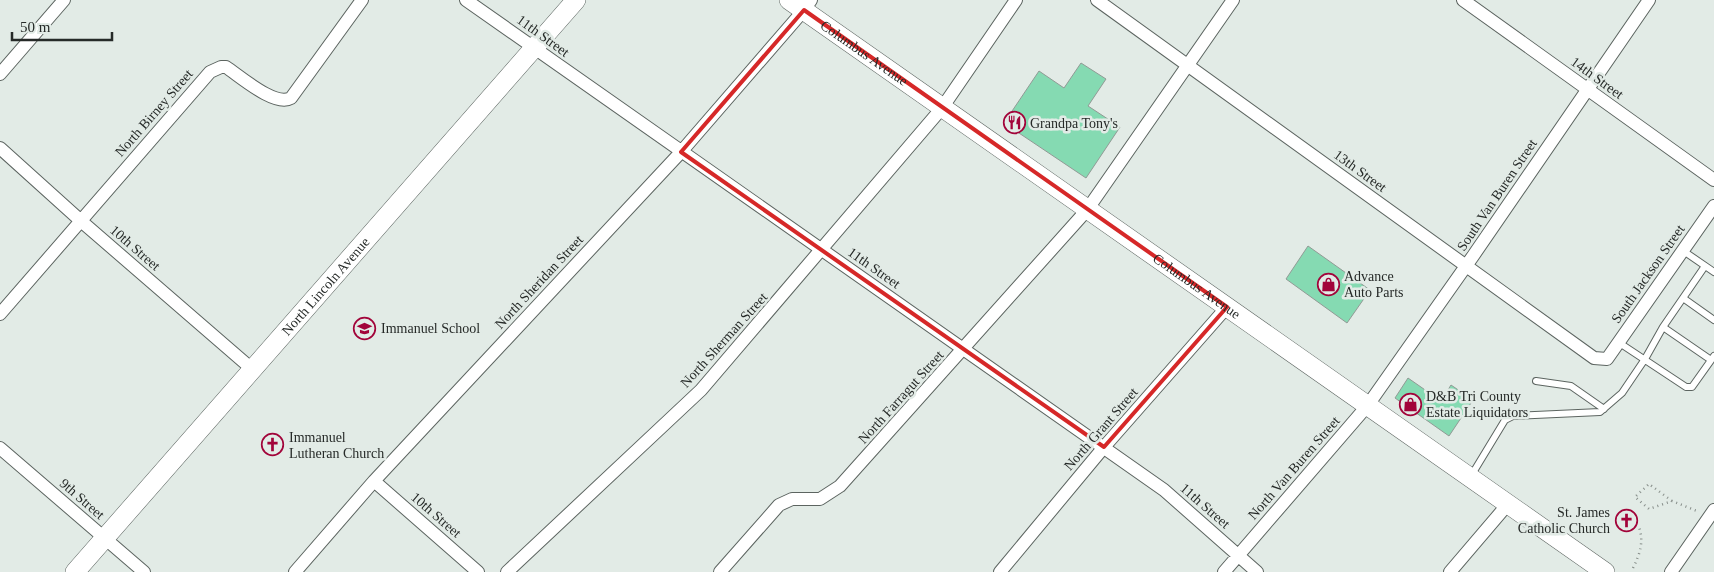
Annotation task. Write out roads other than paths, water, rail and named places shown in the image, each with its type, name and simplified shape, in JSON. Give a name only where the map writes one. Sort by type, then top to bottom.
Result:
[{"type":"street","points":[[0,74],[64,0]]},
{"type":"street","name":"North Birney Street","points":[[0,314],[210,72],[226,67],[264,93],[277,100],[286,101],[292,98],[362,0]]},
{"type":"street","name":"11th Street","points":[[466,0],[1164,490],[1257,572]]},
{"type":"street","name":"North Lincoln Avenue","points":[[75,572],[576,0]]},
{"type":"street","name":"North Sherman Street","points":[[508,572],[700,390],[942,108],[1016,0]]},
{"type":"street","name":"13th Street","points":[[1098,0],[1594,358],[1607,359]]},
{"type":"street","name":"North Farragut Street","points":[[720,572],[779,505],[792,499],[820,499],[840,486],[964,349],[1087,210],[1233,0]]},
{"type":"street","name":"14th Street","points":[[1463,0],[1714,180]]},
{"type":"street","name":"South Van Buren Street","points":[[1368,406],[1649,0]]},
{"type":"street","name":"Columbus Avenue","points":[[801,4],[942,108],[1605,572]]},
{"type":"street","name":"North Sheridan Street","points":[[295,572],[374,481],[681,152],[801,4]]},
{"type":"street","name":"10th Street","points":[[0,148],[252,369]]},
{"type":"street","name":"South Jackson Street","points":[[1607,359],[1714,206]]},
{"type":"street","name":"North Grant Street","points":[[1000,572],[1104,447],[1227,307]]},
{"type":"street","name":"North Van Buren Street","points":[[1224,572],[1368,406]]},
{"type":"street","name":"9th Street","points":[[0,448],[144,572]]},
{"type":"street","name":"10th Street","points":[[374,481],[478,572]]},
{"type":"street","points":[[1450,572],[1508,504]]},
{"type":"street","points":[[1671,572],[1714,510]]},
{"type":"lane","points":[[1682,250],[1714,272]]},
{"type":"lane","points":[[1470,477],[1505,420],[1513,416],[1600,412],[1622,393],[1663,327],[1705,266]]},
{"type":"lane","points":[[1683,298],[1714,320]]},
{"type":"lane","points":[[1618,342],[1686,387],[1692,387],[1712,358],[1663,327]]},
{"type":"lane","points":[[1536,381],[1571,386],[1604,408]]},
{"type":"place","name":"Grandpa Tony's","points":[[1014,123]]},
{"type":"place","name":"Advance Auto Parts","points":[[1328,284]]},
{"type":"place","name":"Immanuel School","points":[[365,328]]},
{"type":"place","name":"D&B Tri County Estate Liquidators","points":[[1410,404]]},
{"type":"place","name":"Immanuel Lutheran Church","points":[[273,445]]},
{"type":"place","name":"St. James Catholic Church","points":[[1626,520]]}]
